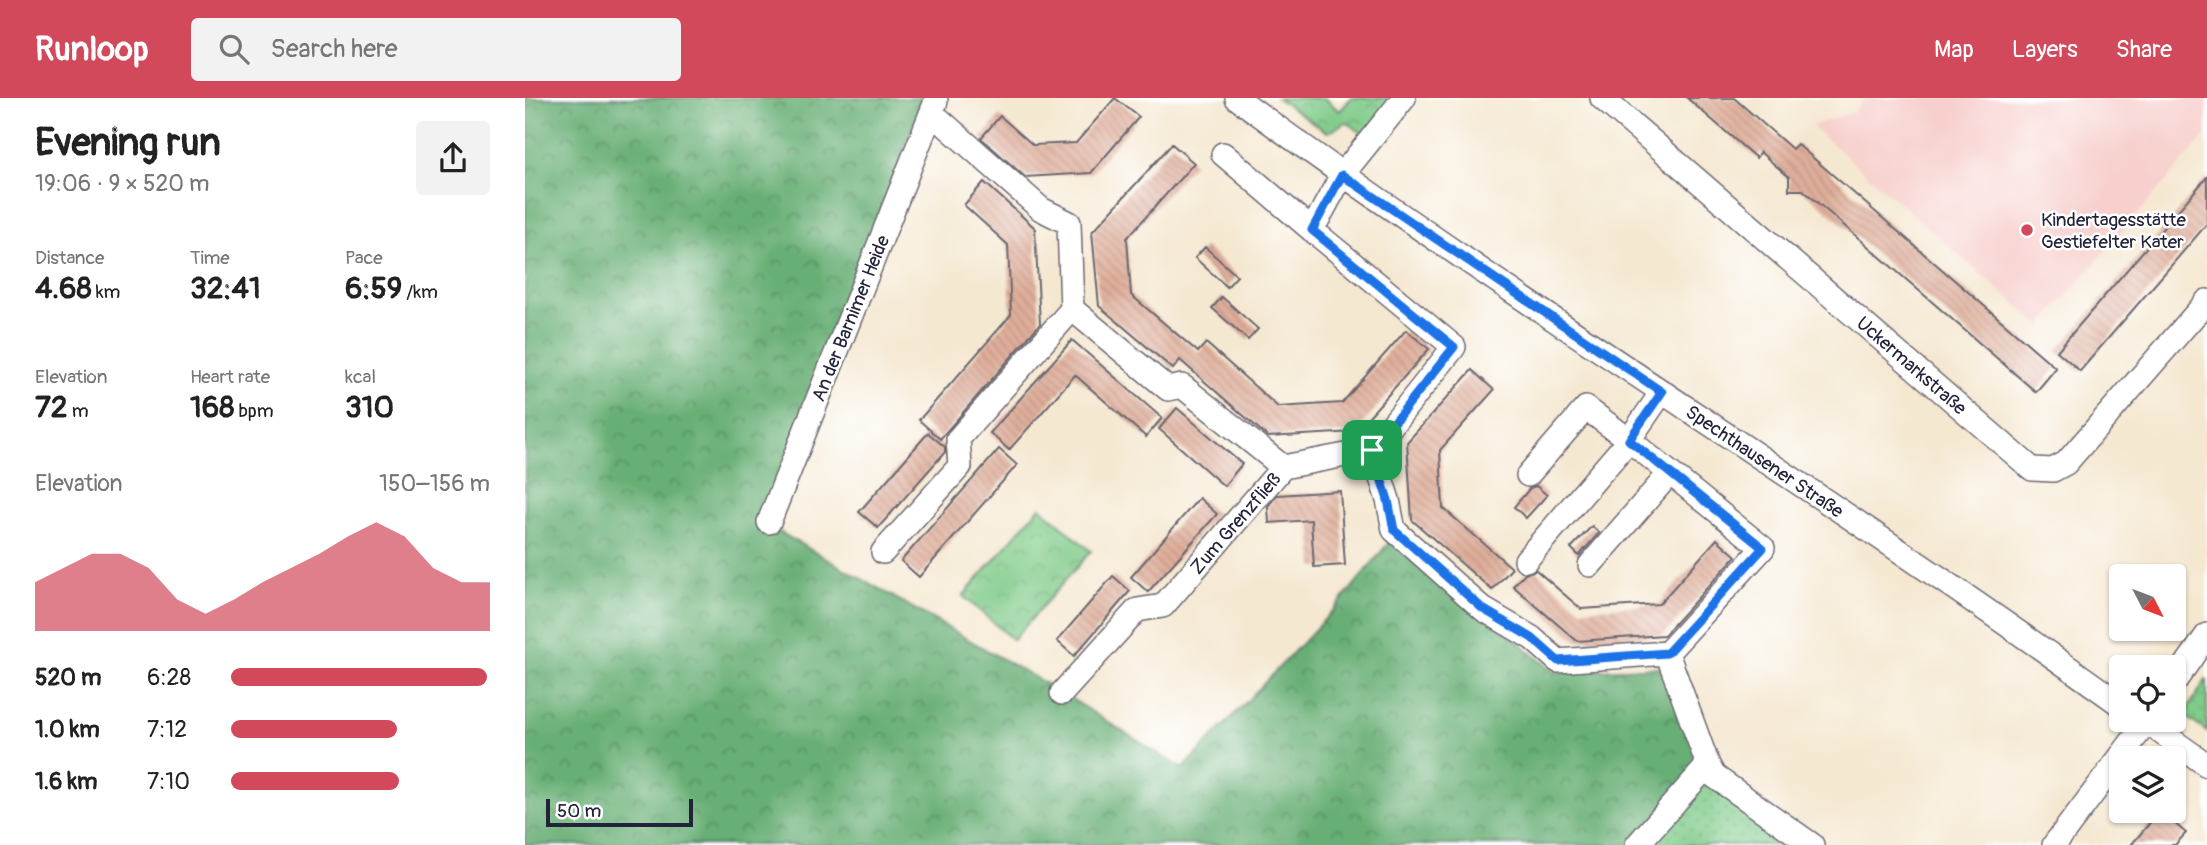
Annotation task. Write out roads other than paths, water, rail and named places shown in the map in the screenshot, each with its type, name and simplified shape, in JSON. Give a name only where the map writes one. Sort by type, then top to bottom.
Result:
[{"type":"street","name":"Spechthausener Straße","points":[[1237,98],[1342,175],[1978,603],[2109,696]]},
{"type":"street","points":[[1312,230],[1342,175],[1404,98]]},
{"type":"street","name":"Uckermarkstraße","points":[[1602,98],[2032,469],[2053,470],[2066,463],[2207,301]]},
{"type":"street","name":"An der Barnimer Heide","points":[[769,522],[934,106],[1041,209],[1069,223],[1072,309]]},
{"type":"street","points":[[1223,154],[1454,347],[1372,450],[1388,500],[1394,530],[1483,609],[1532,638],[1558,661],[1667,653],[1763,548],[1586,408],[1528,475]]},
{"type":"street","points":[[883,552],[960,466],[958,439],[1072,309],[1168,389],[1182,386],[1283,467]]},
{"type":"street","points":[[1526,560],[1629,440],[1662,392]]},
{"type":"street","name":"Zum Grenzfließ","points":[[1062,692],[1137,610],[1163,606],[1283,467],[1372,450]]},
{"type":"street","points":[[1590,565],[1670,473]]},
{"type":"street","points":[[2186,665],[2207,635]]},
{"type":"street","points":[[1667,653],[1714,776],[1812,845]]},
{"type":"street","points":[[2065,841],[2138,732]]},
{"type":"street","points":[[2162,732],[2207,765]]},
{"type":"street","points":[[1637,845],[1708,765]]},
{"type":"place","name":"Kindertagesstätte Gestiefelter Kater","points":[[2027,230]]}]
